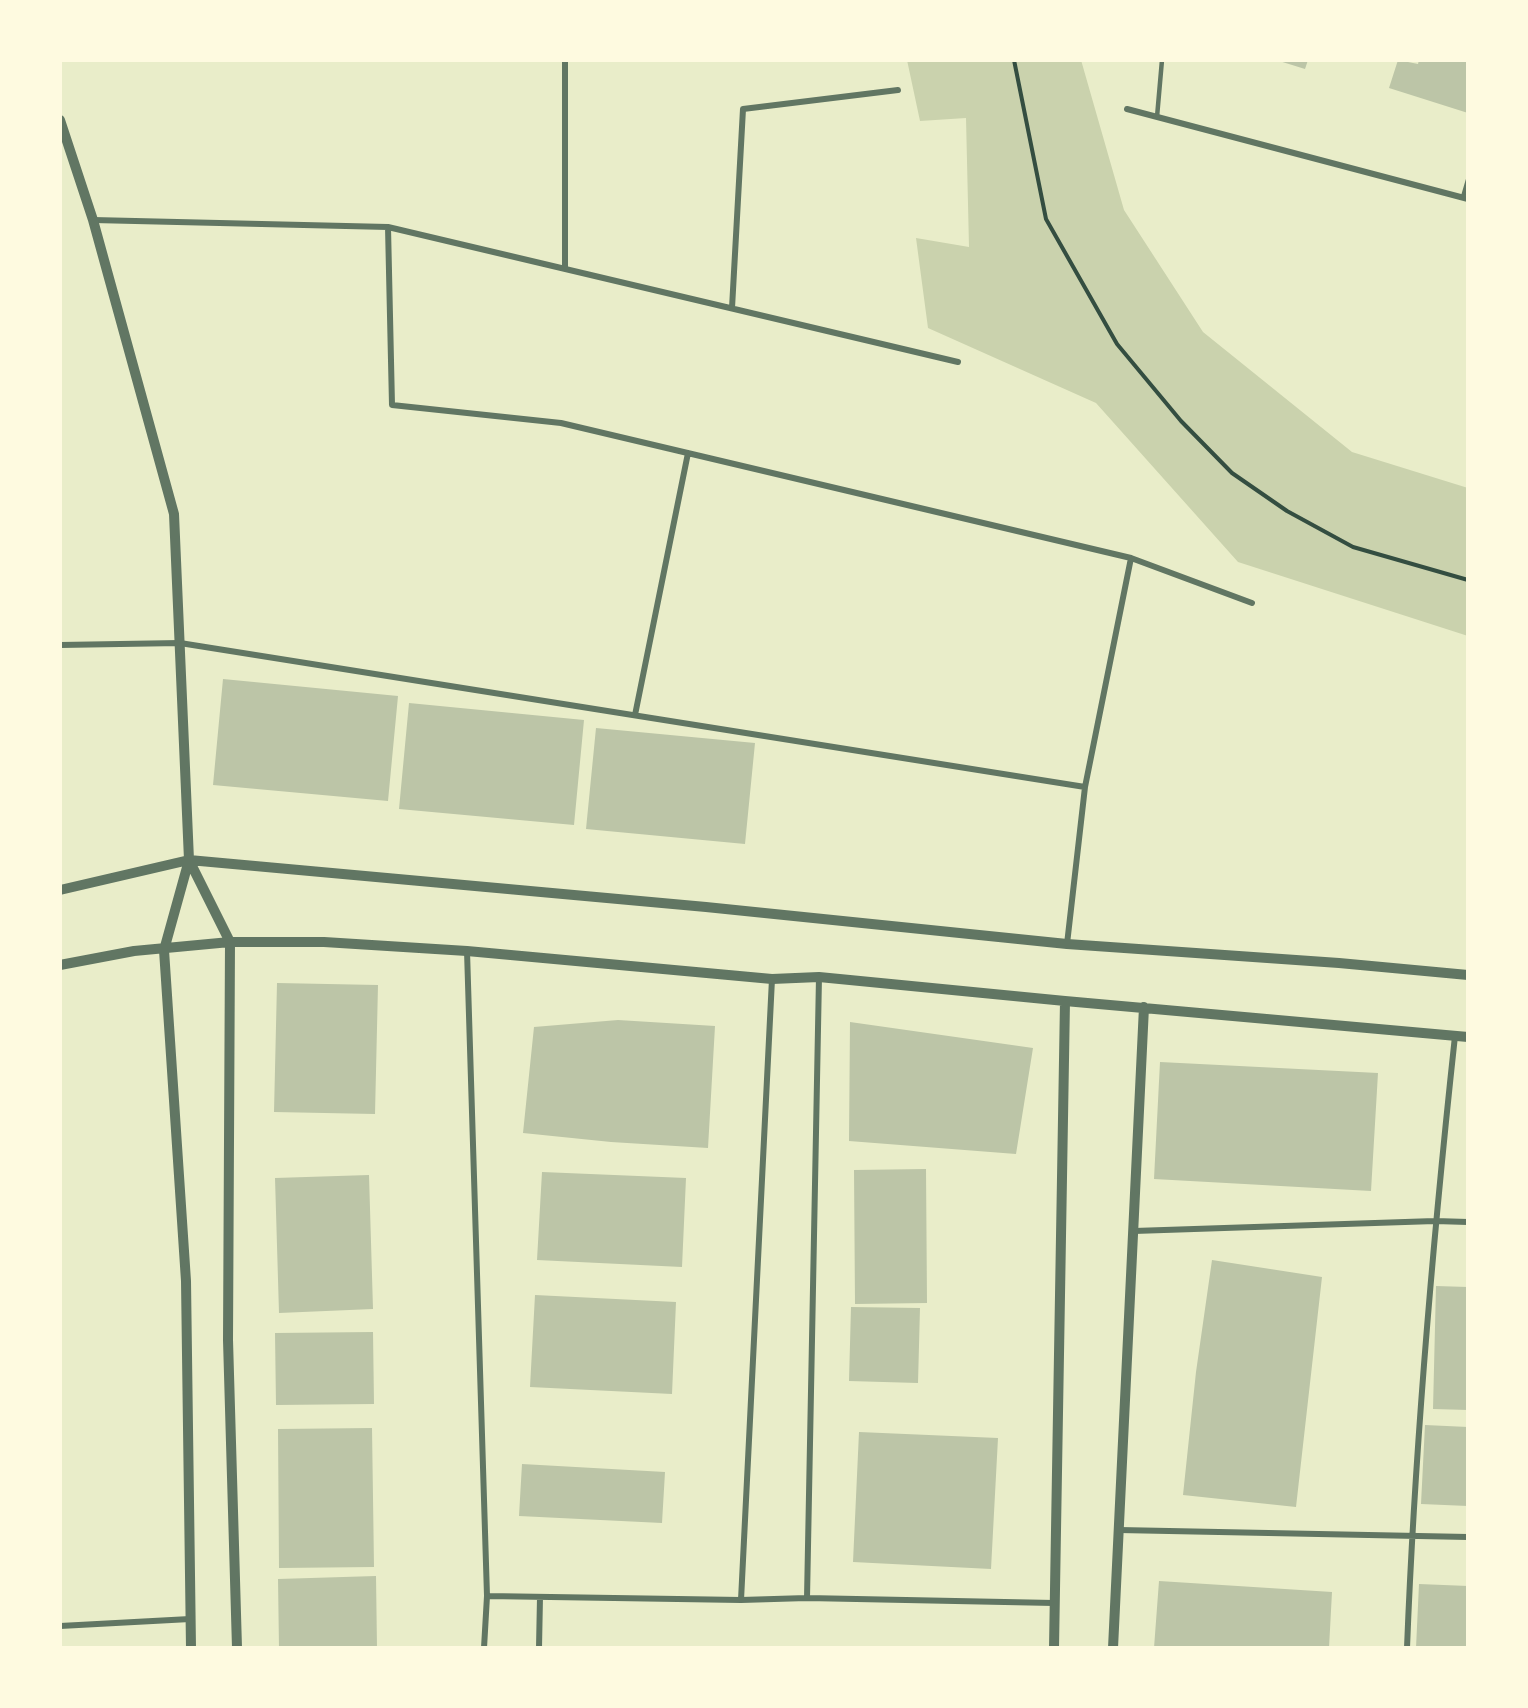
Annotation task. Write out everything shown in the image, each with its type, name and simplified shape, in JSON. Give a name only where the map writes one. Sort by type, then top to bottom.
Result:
[{"type":"street","points":[[565,60],[565,268]]},
{"type":"street","points":[[732,308],[744,109],[898,90]]},
{"type":"street","points":[[1127,110],[1465,198]]},
{"type":"street","points":[[60,120],[93,220],[174,514],[189,860],[164,950],[186,1281],[191,1648]]},
{"type":"street","points":[[93,220],[387,227],[958,362]]},
{"type":"street","points":[[387,227],[392,405],[561,423],[1131,558],[1252,603]]},
{"type":"street","points":[[635,716],[688,453]]},
{"type":"street","points":[[1067,944],[1085,787],[1131,558]]},
{"type":"street","points":[[60,645],[180,643],[1085,787]]},
{"type":"street","points":[[189,860],[230,942],[228,1340],[237,1648]]},
{"type":"street","points":[[60,890],[189,860],[706,907],[1067,944],[1339,963],[1468,975]]},
{"type":"street","points":[[60,965],[134,951],[164,950],[230,942],[324,942],[467,951],[772,979],[819,977],[1468,1036]]},
{"type":"street","points":[[467,951],[487,1596],[484,1648]]},
{"type":"street","points":[[807,1598],[819,977]]},
{"type":"street","points":[[741,1600],[772,979]]},
{"type":"street","points":[[1054,1648],[1065,1001]]},
{"type":"street","points":[[1113,1648],[1144,1007]]},
{"type":"street","points":[[1407,1648],[1412,1535],[1435,1221],[1455,1035]]},
{"type":"street","points":[[1134,1232],[1435,1221],[1468,1222]]},
{"type":"street","points":[[1119,1530],[1468,1537]]},
{"type":"street","points":[[487,1596],[741,1600],[807,1598],[1054,1603]]},
{"type":"street","points":[[539,1648],[540,1597]]},
{"type":"street","points":[[60,1626],[190,1619]]},
{"type":"lane","points":[[1157,117],[1162,60]]},
{"type":"lane","points":[[1465,198],[1468,180]]},
{"type":"path","points":[[1014,60],[1046,219],[1117,344],[1181,421],[1232,472],[1287,511],[1353,547],[1468,580]]},
{"type":"green space","points":[[907,60],[1081,60],[1124,210],[1203,332],[1352,452],[1468,488],[1468,636],[1238,562],[1096,403],[928,328],[916,238],[969,247],[966,118],[920,121]]},
{"type":"building","points":[[1276,60],[1308,60],[1305,69]]},
{"type":"building","points":[[1398,60],[1418,64],[1419,60],[1468,60],[1468,113],[1389,88]]},
{"type":"building","points":[[223,679],[398,696],[388,801],[213,785]]},
{"type":"building","points":[[409,703],[584,720],[574,825],[399,809]]},
{"type":"building","points":[[596,728],[755,743],[745,844],[586,829]]},
{"type":"building","points":[[277,983],[378,985],[375,1114],[274,1112]]},
{"type":"building","points":[[618,1020],[715,1026],[708,1148],[611,1142],[523,1133],[534,1027]]},
{"type":"building","points":[[850,1022],[1033,1048],[1016,1154],[849,1141]]},
{"type":"building","points":[[1160,1062],[1378,1073],[1371,1191],[1154,1179]]},
{"type":"building","points":[[926,1169],[927,1303],[855,1304],[854,1170]]},
{"type":"building","points":[[542,1172],[686,1178],[682,1267],[537,1260]]},
{"type":"building","points":[[369,1175],[373,1309],[279,1313],[275,1178]]},
{"type":"building","points":[[1212,1260],[1322,1277],[1296,1507],[1183,1495],[1196,1372]]},
{"type":"building","points":[[1436,1286],[1468,1287],[1468,1410],[1433,1409]]},
{"type":"building","points":[[535,1295],[676,1302],[672,1394],[530,1387]]},
{"type":"building","points":[[851,1307],[920,1308],[918,1383],[849,1381]]},
{"type":"building","points":[[373,1332],[374,1404],[276,1405],[275,1333]]},
{"type":"building","points":[[1425,1425],[1468,1427],[1468,1506],[1421,1504]]},
{"type":"building","points":[[372,1428],[374,1567],[279,1568],[278,1429]]},
{"type":"building","points":[[859,1432],[998,1438],[991,1569],[853,1562]]},
{"type":"building","points":[[522,1464],[665,1472],[662,1523],[519,1516]]},
{"type":"building","points":[[376,1576],[377,1648],[279,1648],[278,1579]]},
{"type":"building","points":[[1159,1581],[1332,1592],[1329,1648],[1154,1648]]},
{"type":"building","points":[[1419,1584],[1468,1586],[1468,1648],[1416,1648]]}]
